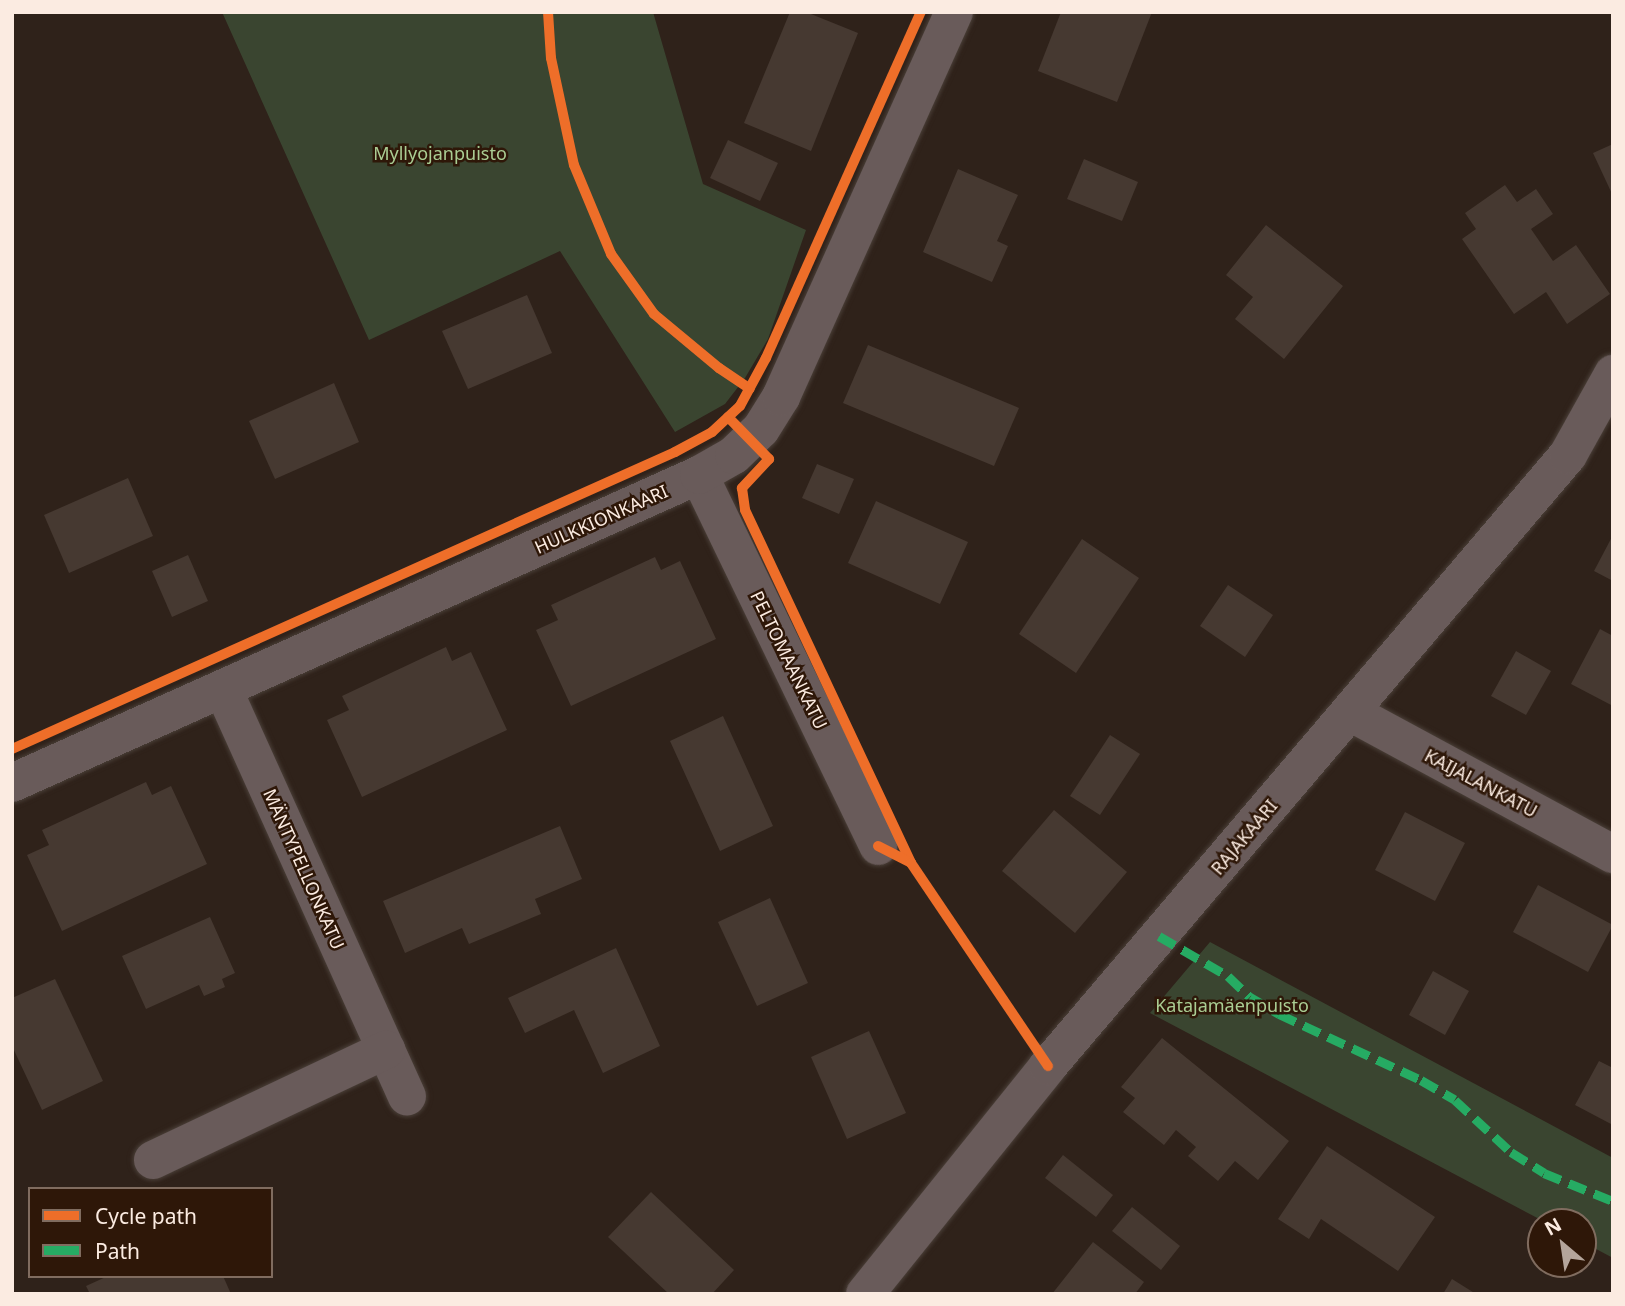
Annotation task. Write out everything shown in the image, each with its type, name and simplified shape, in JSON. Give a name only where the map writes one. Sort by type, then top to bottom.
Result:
[{"type":"street","name":"HULKKIONKAARI","points":[[12,783],[699,475],[734,455],[761,429],[781,397],[954,12]]},
{"type":"street","name":"RAJAKAARI","points":[[865,1294],[1048,1066],[1568,455],[1613,374]]},
{"type":"street","name":"PELTOMAANKATU","points":[[699,475],[878,846]]},
{"type":"street","name":"MÄNTYPELLONKATU","points":[[223,689],[407,1096]]},
{"type":"street","name":"KAIJALANKATU","points":[[1350,712],[1613,854]]},
{"type":"street","points":[[153,1160],[386,1050]]},
{"type":"green space","name":"Myllyojanpuisto","points":[[222,12],[653,12],[703,184],[806,230],[768,339],[745,378],[725,404],[675,432],[560,251],[369,340]]},
{"type":"green space","name":"Katajamäenpuisto","points":[[1210,942],[1613,1158],[1613,1258],[1597,1249],[1597,1208],[1527,1208],[1527,1212],[1150,1013]]},
{"type":"building","points":[[790,12],[806,12],[858,33],[811,151],[744,123]]},
{"type":"building","points":[[1061,12],[1152,12],[1117,102],[1038,71]]},
{"type":"building","points":[[728,140],[778,163],[760,201],[710,178]]},
{"type":"building","points":[[1613,144],[1613,196],[1593,153]]},
{"type":"building","points":[[1084,159],[1138,182],[1122,221],[1067,199]]},
{"type":"building","points":[[958,169],[1018,195],[997,241],[1008,246],[992,282],[923,252]]},
{"type":"building","points":[[1505,185],[1517,202],[1536,189],[1553,214],[1531,229],[1553,261],[1576,245],[1610,294],[1567,324],[1546,292],[1514,314],[1462,239],[1476,229],[1465,213]]},
{"type":"building","points":[[1266,225],[1343,286],[1284,359],[1235,319],[1253,297],[1226,275]]},
{"type":"building","points":[[527,295],[552,353],[468,389],[442,331]]},
{"type":"building","points":[[868,345],[1019,408],[994,466],[843,403]]},
{"type":"building","points":[[334,383],[359,442],[275,479],[249,421]]},
{"type":"building","points":[[817,464],[854,479],[839,514],[802,498]]},
{"type":"building","points":[[128,478],[153,536],[69,573],[44,515]]},
{"type":"building","points":[[876,501],[968,542],[940,604],[848,563]]},
{"type":"building","points":[[1613,535],[1613,581],[1594,571]]},
{"type":"building","points":[[1082,539],[1139,578],[1076,673],[1019,634]]},
{"type":"building","points":[[188,555],[208,601],[172,617],[152,571]]},
{"type":"building","points":[[655,557],[661,570],[680,561],[716,639],[571,706],[536,630],[558,620],[551,605]]},
{"type":"building","points":[[1228,585],[1273,615],[1245,657],[1200,626]]},
{"type":"building","points":[[1600,629],[1613,636],[1613,706],[1571,684]]},
{"type":"building","points":[[446,647],[452,661],[471,652],[507,730],[362,797],[327,720],[349,710],[342,696]]},
{"type":"building","points":[[1516,651],[1551,671],[1526,715],[1491,696]]},
{"type":"building","points":[[723,716],[773,826],[720,851],[670,741]]},
{"type":"building","points":[[1110,735],[1140,754],[1100,815],[1070,796]]},
{"type":"building","points":[[146,782],[152,795],[171,786],[207,864],[62,931],[27,855],[49,845],[42,830]]},
{"type":"building","points":[[1054,810],[1127,872],[1075,933],[1002,871]]},
{"type":"building","points":[[1405,812],[1465,843],[1435,901],[1375,870]]},
{"type":"building","points":[[560,826],[582,879],[535,899],[541,914],[469,944],[462,928],[405,953],[383,901]]},
{"type":"building","points":[[1538,885],[1613,925],[1588,972],[1513,932]]},
{"type":"building","points":[[770,898],[808,983],[757,1006],[718,922]]},
{"type":"building","points":[[210,917],[235,973],[222,979],[225,987],[204,996],[199,985],[146,1009],[122,956]]},
{"type":"building","points":[[616,948],[660,1046],[603,1073],[574,1010],[525,1033],[508,998]]},
{"type":"building","points":[[1433,971],[1469,991],[1445,1035],[1409,1015]]},
{"type":"building","points":[[55,979],[103,1081],[42,1110],[12,1046],[12,998]]},
{"type":"building","points":[[869,1031],[906,1113],[847,1139],[811,1057]]},
{"type":"building","points":[[1162,1038],[1289,1141],[1258,1180],[1235,1161],[1218,1181],[1188,1156],[1196,1147],[1176,1130],[1164,1145],[1123,1112],[1135,1098],[1121,1087]]},
{"type":"building","points":[[1599,1061],[1613,1068],[1611,1124],[1575,1105]]},
{"type":"building","points":[[1327,1146],[1435,1217],[1398,1271],[1321,1219],[1309,1239],[1278,1219]]},
{"type":"building","points":[[1063,1155],[1113,1195],[1096,1217],[1045,1178]]},
{"type":"building","points":[[651,1192],[734,1270],[712,1294],[669,1294],[608,1237]]},
{"type":"building","points":[[1132,1207],[1180,1246],[1161,1270],[1112,1231]]},
{"type":"building","points":[[1093,1242],[1144,1282],[1135,1294],[1052,1294]]},
{"type":"building","points":[[104,1278],[224,1278],[231,1294],[90,1294],[86,1286]]},
{"type":"building","points":[[1452,1279],[1476,1294],[1443,1294]]},
{"type":"marked path","points":[[1159,936],[1228,976],[1250,997],[1279,1014],[1421,1080],[1455,1100],[1511,1152],[1544,1173],[1613,1201]]},
{"type":"cycle path","points":[[548,12],[551,58],[574,165],[611,254],[654,314],[719,368],[750,389]]},
{"type":"cycle path","points":[[12,749],[675,452],[712,432],[740,406],[766,358],[921,12]]},
{"type":"cycle path","points":[[728,417],[769,459],[742,488],[745,510],[911,863]]},
{"type":"cycle path","points":[[878,846],[911,863],[1048,1066]]}]
